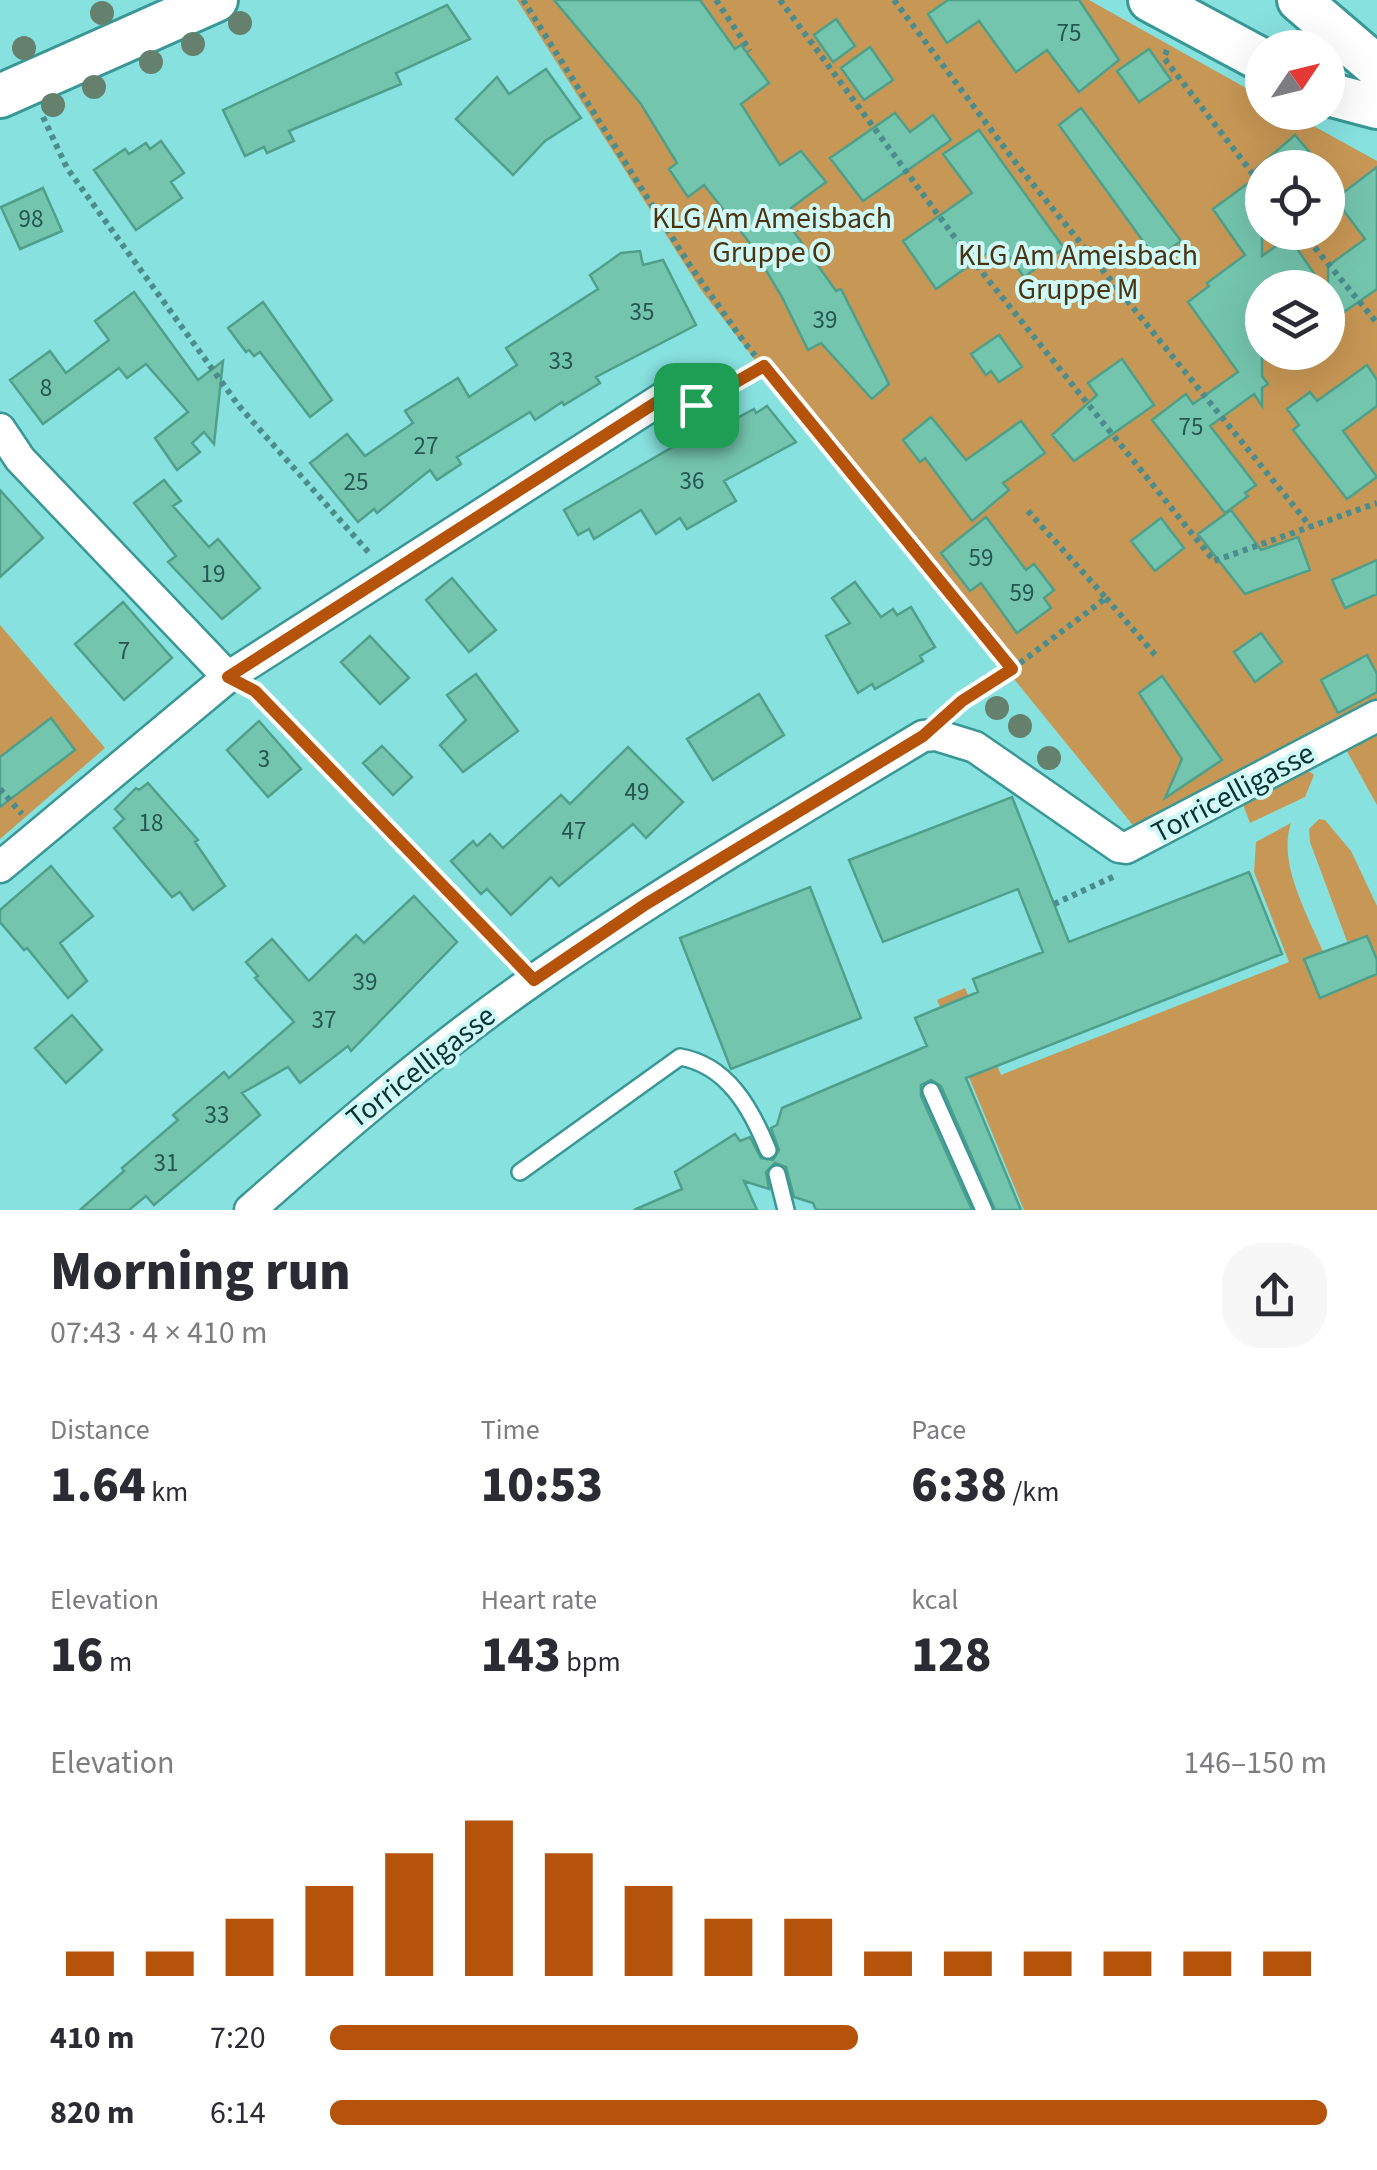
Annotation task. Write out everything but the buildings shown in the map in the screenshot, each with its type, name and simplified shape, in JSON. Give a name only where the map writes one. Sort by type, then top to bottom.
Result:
[{"type":"street","points":[[14,90],[216,0]]},
{"type":"street","points":[[1300,0],[1377,67]]},
{"type":"street","points":[[1165,8],[1245,51]]},
{"type":"street","points":[[1345,98],[1377,106]]},
{"type":"street","points":[[0,867],[228,677],[663,398]]},
{"type":"street","points":[[0,430],[20,460],[228,677]]},
{"type":"street","name":"Torricelligasse","points":[[250,1210],[376,1100],[534,980],[646,904],[923,736],[936,734],[975,747],[1119,847],[1126,848],[1377,716]]},
{"type":"lane","points":[[520,1172],[680,1058],[702,1061],[722,1075],[748,1108],[768,1150]]},
{"type":"lane","points":[[931,1091],[984,1210]]},
{"type":"lane","points":[[778,1174],[786,1210]]},
{"type":"path","points":[[524,0],[689,264],[764,366],[1012,669]]},
{"type":"path","points":[[716,0],[750,51]]},
{"type":"path","points":[[780,0],[961,246],[1214,561],[1377,503]]},
{"type":"path","points":[[894,0],[1019,166],[1310,526]]},
{"type":"path","points":[[1165,8],[1164,58],[1245,164]]},
{"type":"path","points":[[14,90],[238,406],[388,575]]},
{"type":"path","points":[[1317,250],[1377,323]]},
{"type":"path","points":[[663,398],[696,405],[764,366]]},
{"type":"path","points":[[1028,510],[1157,657]]},
{"type":"path","points":[[923,736],[962,701],[1012,669],[1106,598]]},
{"type":"path","points":[[228,677],[255,691],[534,980]]},
{"type":"path","points":[[1054,904],[1116,876],[1123,870],[1126,848]]},
{"type":"green space","name":"KLG Am Ameisbach Gruppe M","points":[[517,0],[1089,0],[1245,87],[1245,130],[1321,130],[1377,161],[1377,702],[1257,761],[1136,829],[701,290]]},
{"type":"green space","points":[[0,625],[105,748],[0,839]]},
{"type":"green space","points":[[1377,730],[1377,805],[1344,746]]},
{"type":"green space","points":[[1306,769],[1314,775],[1305,797],[1250,823],[1242,802]]},
{"type":"green space","points":[[1319,819],[1325,820],[1351,851],[1377,906],[1377,960],[1348,944],[1310,842],[1309,829]]},
{"type":"green space","points":[[1291,823],[1291,873],[1324,954],[1306,962],[1319,997],[1377,974],[1377,1210],[1024,1210],[937,1000],[965,988],[1001,1075],[1289,962],[1254,872],[1256,842]]},
{"type":"route","points":[[764,366],[1012,669],[962,701],[923,736],[646,904],[534,980],[255,691],[228,677],[663,398],[696,405],[764,366]]},
{"type":"park label","name":"KLG Am Ameisbach Gruppe O","points":[[772,235]]}]
